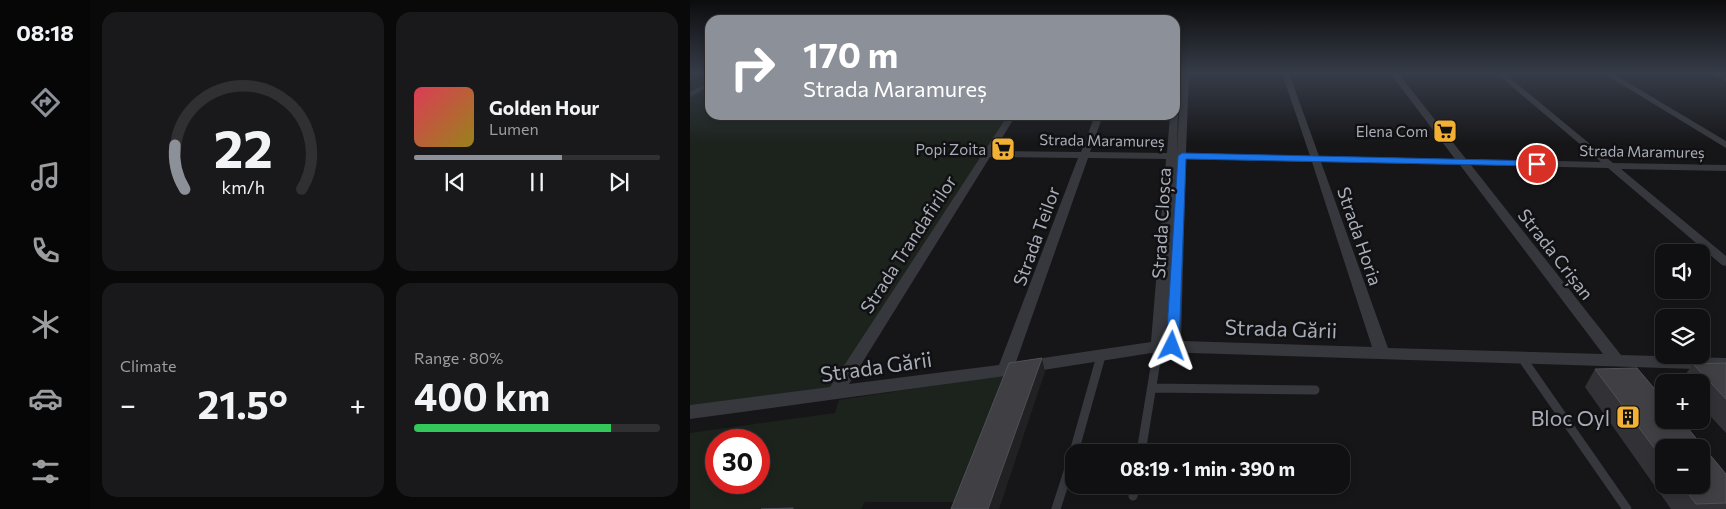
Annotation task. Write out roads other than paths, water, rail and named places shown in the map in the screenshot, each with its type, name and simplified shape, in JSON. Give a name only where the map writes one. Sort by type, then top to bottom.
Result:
[{"type":"street","name":"Strada Cloșca","points":[[1165,346],[1183,97]]},
{"type":"street","name":"Strada Horia","points":[[1294,97],[1382,353]]},
{"type":"street","name":"Strada Crișan","points":[[1412,97],[1617,361]]},
{"type":"street","points":[[1529,97],[1726,262]]},
{"type":"street","points":[[1646,97],[1726,145]]},
{"type":"street","name":"Strada Trandafirilor","points":[[835,393],[1009,120]]},
{"type":"street","name":"Strada Teilor","points":[[1005,370],[1097,120]]},
{"type":"street","name":"Strada Cloșca","points":[[1174,120],[1177,156]]},
{"type":"street","name":"Strada Maramureș","points":[[987,154],[1177,156],[1726,168]]},
{"type":"street","name":"Strada Gării","points":[[690,412],[1005,370],[1165,346],[1726,364]]},
{"type":"lane","points":[[1142,444],[1152,388],[1165,346]]},
{"type":"lane","points":[[1077,444],[1101,356]]},
{"type":"lane","points":[[1522,358],[1627,509]]},
{"type":"lane","points":[[1152,388],[1315,390]]},
{"type":"lane","points":[[1056,509],[1065,481]]},
{"type":"place","name":"Elena Com","points":[[1445,131]]},
{"type":"place","name":"Popi Zoita","points":[[1003,149]]},
{"type":"place","name":"Bloc Oyl","points":[[1628,417]]}]
